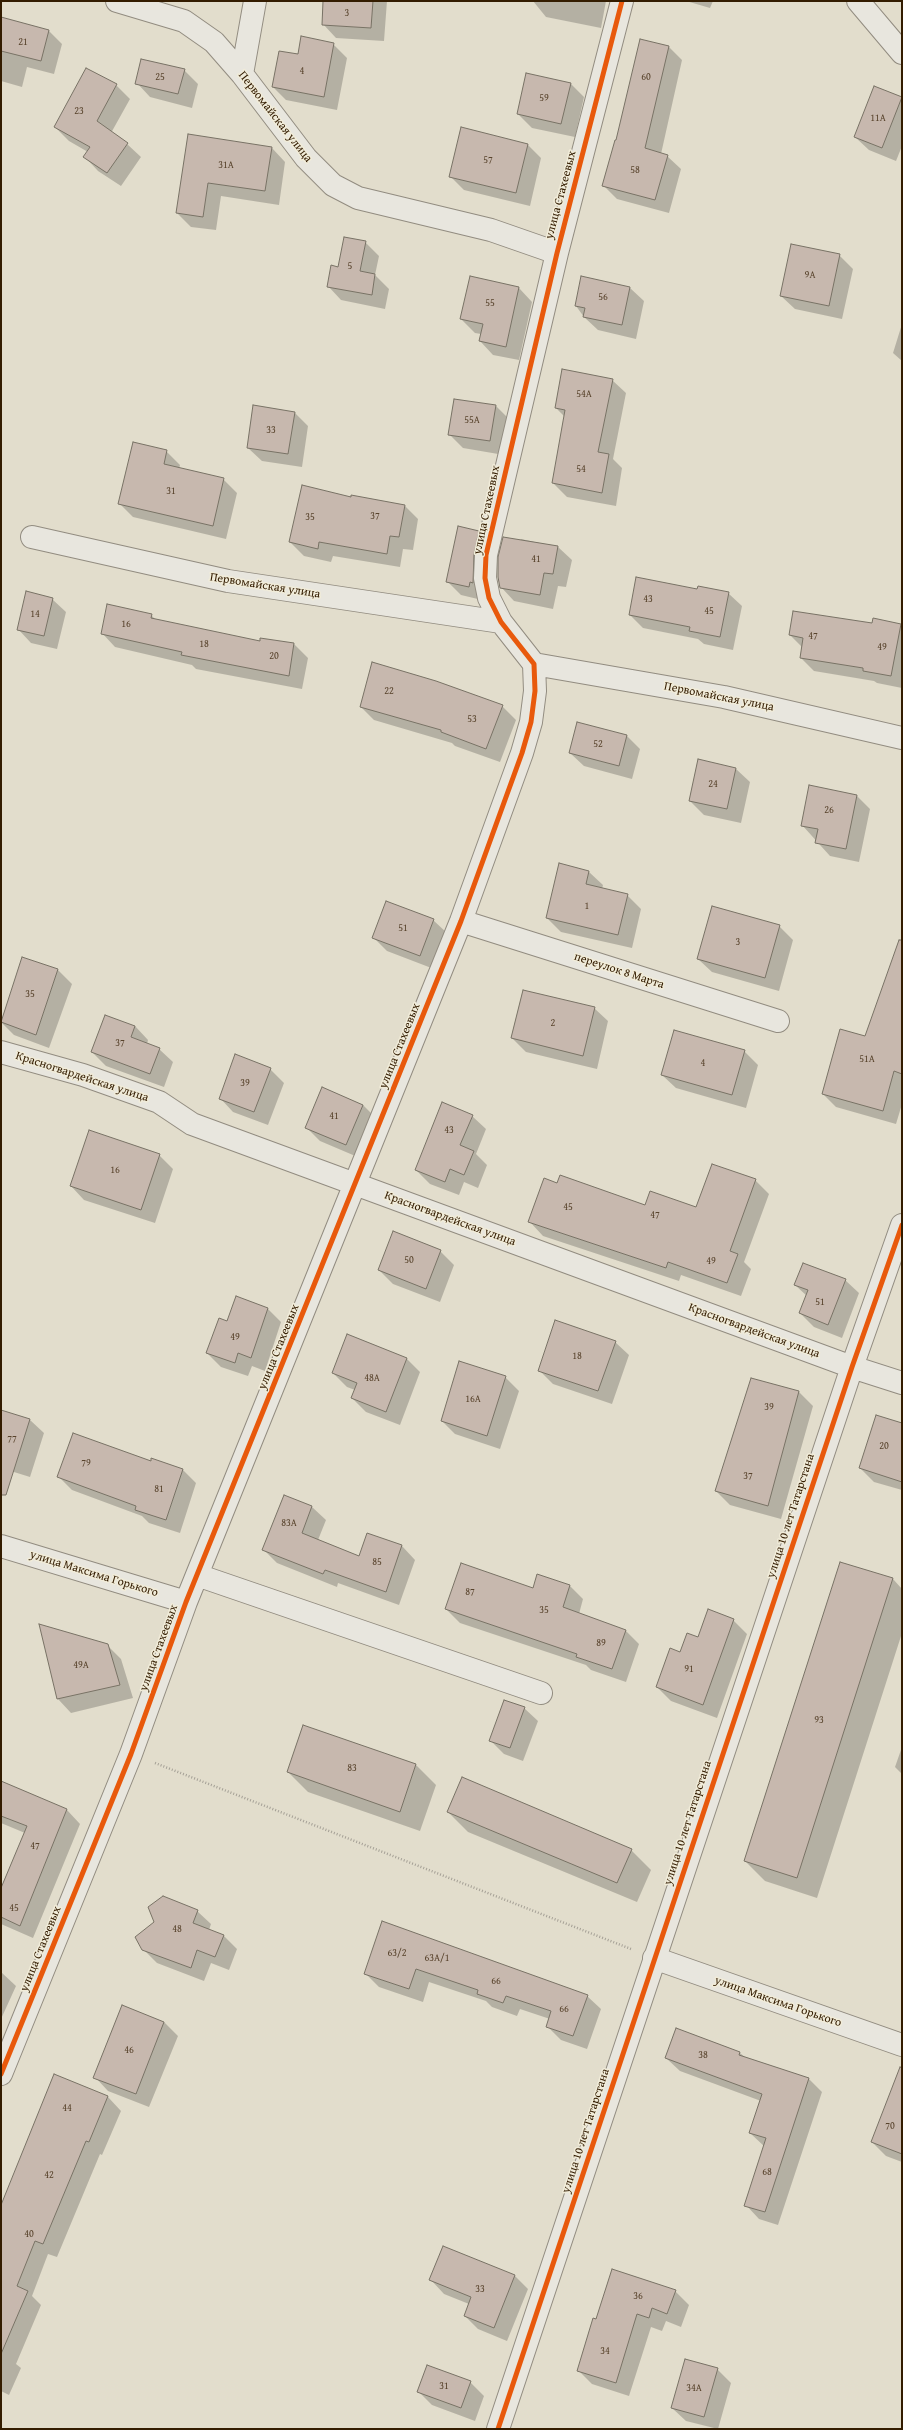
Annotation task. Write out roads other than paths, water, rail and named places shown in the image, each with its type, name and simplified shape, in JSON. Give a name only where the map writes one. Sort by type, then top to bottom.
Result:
[{"type":"street","name":"Первомайская улица","points":[[117,1],[184,21],[214,42],[242,74],[306,158],[333,185],[358,198],[491,230],[557,253]]},
{"type":"street","points":[[242,74],[255,1]]},
{"type":"street","name":"улица Стахеевых","points":[[1,2074],[131,1754],[197,1574],[356,1185],[461,920],[522,753],[531,722],[535,691],[534,664],[501,622],[489,598],[485,578],[486,555],[557,253],[622,1]]},
{"type":"street","points":[[858,1],[902,53]]},
{"type":"street","name":"Первомайская улица","points":[[32,537],[228,581],[501,622]]},
{"type":"street","name":"Первомайская улица","points":[[534,664],[724,696],[902,738]]},
{"type":"street","name":"переулок 8 Марта","points":[[461,920],[778,1021]]},
{"type":"street","name":"Красногвардейская улица","points":[[1,1052],[83,1075],[159,1102],[192,1124],[852,1367],[902,1383]]},
{"type":"street","name":"улица 10 лет Татарстана","points":[[498,2429],[852,1367],[902,1225]]},
{"type":"street","name":"улица Максима Горького","points":[[1,1546],[186,1602]]},
{"type":"street","points":[[197,1574],[541,1693]]},
{"type":"street","name":"улица Максима Горького","points":[[654,1958],[902,2045]]}]
